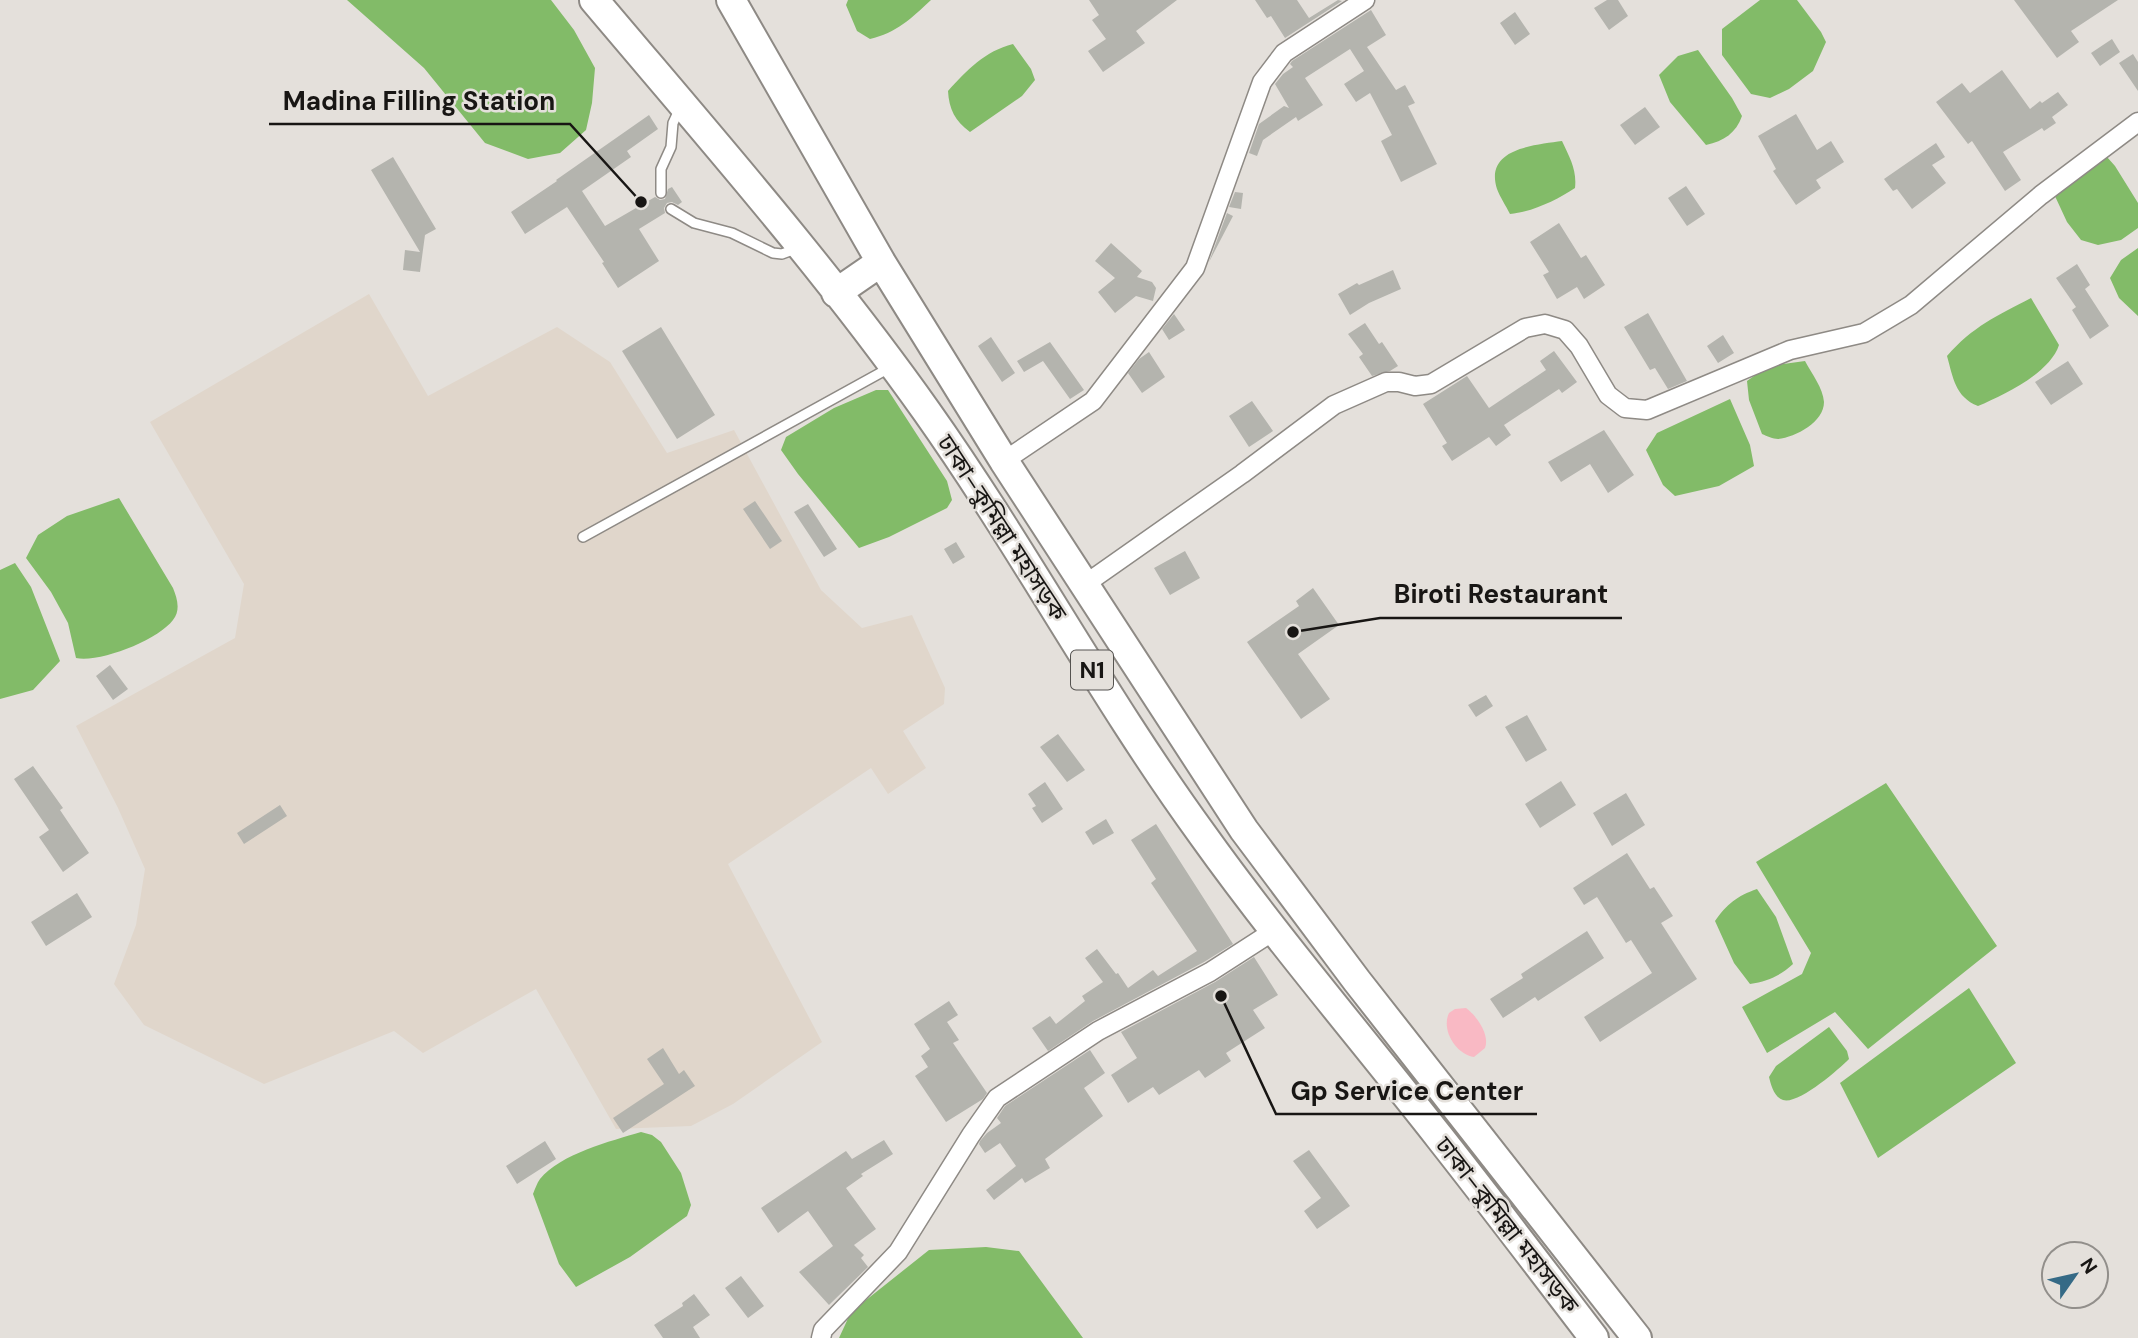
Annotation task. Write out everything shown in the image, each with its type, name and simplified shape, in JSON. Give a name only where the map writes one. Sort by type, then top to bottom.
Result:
[{"type":"highway","name":"ঢাকা–কুমিল্লা মহাসড়ক","points":[[594,0],[800,247],[927,411],[1011,538],[1108,696],[1202,834],[1594,1338]]},
{"type":"highway","name":"ঢাকা–কুমিল্লা মহাসড়ক","points":[[731,0],[881,262],[1004,461],[1244,830],[1357,981],[1637,1338]]},
{"type":"highway","points":[[836,292],[881,262]]},
{"type":"highway","points":[[1440,1138],[1463,1117]]},
{"type":"street","points":[[1004,461],[1093,401],[1101,391],[1195,268],[1262,82],[1284,52],[1365,0]]},
{"type":"street","points":[[1084,585],[1335,405],[1386,382],[1415,386],[1431,384],[1525,328],[1545,324],[1565,330],[1579,346],[1608,395],[1625,408],[1647,410],[1790,350],[1864,333],[1911,306],[2042,195],[2138,122]]},
{"type":"street","points":[[821,1338],[823,1330],[898,1252],[997,1098],[1098,1031],[1210,972],[1275,930]]},
{"type":"lane","points":[[662,194],[661,169],[671,147],[673,123],[682,104]]},
{"type":"lane","points":[[671,209],[694,223],[732,233],[773,253],[782,254],[800,247]]},
{"type":"lane","points":[[583,537],[893,366]]},
{"type":"shaded area","points":[[347,0],[551,0],[574,30],[595,68],[586,130],[560,153],[528,159],[485,143],[424,68]]},
{"type":"shaded area","points":[[848,0],[931,0],[896,29],[870,39],[857,31],[846,5]]},
{"type":"shaded area","points":[[1760,0],[1797,0],[1826,42],[1813,71],[1789,89],[1770,98],[1751,94],[1722,55],[1722,29]]},
{"type":"shaded area","points":[[1013,44],[1031,69],[1035,80],[1022,96],[970,132],[954,114],[948,91],[985,56]]},
{"type":"shaded area","points":[[1698,50],[1742,116],[1728,135],[1706,145],[1670,102],[1659,75],[1678,56]]},
{"type":"shaded area","points":[[1562,141],[1574,170],[1575,188],[1544,205],[1510,214],[1497,189],[1495,175],[1498,165],[1514,151]]},
{"type":"shaded area","points":[[2107,157],[2138,203],[2138,228],[2121,240],[2098,245],[2081,240],[2067,222],[2054,194],[2091,165]]},
{"type":"shaded area","points":[[2138,248],[2138,316],[2119,298],[2110,278],[2121,260]]},
{"type":"shaded area","points":[[369,294],[428,396],[557,327],[610,362],[667,453],[734,430],[821,590],[862,628],[912,615],[945,688],[944,704],[903,731],[926,768],[888,794],[871,768],[728,864],[822,1042],[733,1104],[691,1126],[616,1129],[536,989],[423,1053],[394,1031],[264,1084],[144,1025],[114,984],[136,925],[145,869],[118,808],[76,726],[235,638],[244,584],[150,422]]},
{"type":"shaded area","points":[[2031,298],[2059,345],[2054,355],[2036,374],[2013,389],[1978,406],[1970,402],[1953,379],[1947,356],[1976,329]]},
{"type":"shaded area","points":[[1805,361],[1823,397],[1823,409],[1819,416],[1808,427],[1785,438],[1776,439],[1762,434],[1749,400],[1747,381],[1768,366]]},
{"type":"shaded area","points":[[876,390],[888,390],[947,481],[952,500],[947,508],[889,537],[859,548],[781,450],[786,437],[834,408]]},
{"type":"shaded area","points":[[1730,399],[1750,445],[1754,466],[1719,486],[1675,496],[1663,485],[1646,450],[1657,433]]},
{"type":"shaded area","points":[[119,498],[173,588],[177,612],[166,628],[142,642],[99,657],[76,658],[68,623],[51,592],[26,558],[38,535],[67,516]]},
{"type":"shaded area","points":[[15,563],[31,587],[60,661],[33,690],[0,699],[0,570]]},
{"type":"shaded area","points":[[1886,783],[1997,946],[1868,1049],[1835,1012],[1767,1053],[1742,1007],[1802,974],[1811,953],[1756,862]]},
{"type":"shaded area","points":[[1757,889],[1776,917],[1793,964],[1773,977],[1750,984],[1734,963],[1715,921],[1733,901]]},
{"type":"shaded area","points":[[1969,988],[2016,1063],[1878,1158],[1840,1083]]},
{"type":"shaded area","points":[[1466,1008],[1478,1021],[1486,1037],[1485,1048],[1474,1057],[1461,1051],[1448,1033],[1449,1013],[1455,1009]]},
{"type":"shaded area","points":[[1829,1027],[1847,1051],[1849,1059],[1808,1092],[1790,1100],[1777,1096],[1769,1077],[1776,1066]]},
{"type":"shaded area","points":[[641,1132],[652,1135],[661,1142],[681,1173],[691,1205],[687,1216],[630,1257],[576,1287],[559,1264],[533,1194],[536,1186],[549,1170],[560,1162],[601,1144]]},
{"type":"shaded area","points":[[986,1247],[1019,1251],[1083,1338],[839,1338],[851,1312],[929,1250]]},
{"type":"building","points":[[1089,0],[1177,0],[1136,31],[1145,43],[1103,72],[1088,51],[1106,39],[1092,20],[1099,15]]},
{"type":"building","points":[[1255,0],[1297,0],[1309,18],[1338,0],[1342,1],[1285,38],[1271,16],[1267,18]]},
{"type":"building","points":[[1607,0],[1618,0],[1628,16],[1609,30],[1594,8]]},
{"type":"building","points":[[2014,0],[2118,0],[2071,31],[2079,42],[2057,58]]},
{"type":"building","points":[[1371,10],[1386,35],[1367,47],[1396,90],[1405,85],[1415,103],[1408,106],[1437,164],[1401,182],[1381,141],[1392,135],[1370,93],[1356,102],[1344,84],[1364,71],[1350,49],[1305,78],[1323,105],[1298,121],[1296,117],[1263,140],[1257,156],[1249,153],[1259,124],[1284,106],[1289,108],[1275,84],[1293,67],[1290,64],[1292,61]]},
{"type":"building","points":[[1515,12],[1530,34],[1515,45],[1500,23]]},
{"type":"building","points":[[2112,39],[2120,52],[2100,66],[2091,53]]},
{"type":"building","points":[[2133,54],[2138,62],[2138,91],[2119,63]]},
{"type":"building","points":[[2002,70],[2030,109],[2058,92],[2068,105],[2052,117],[2056,123],[2044,131],[2042,128],[2003,152],[2021,180],[2005,191],[1972,141],[1968,144],[1936,102],[1962,83],[1970,93]]},
{"type":"building","points":[[1645,107],[1660,127],[1635,145],[1620,125]]},
{"type":"building","points":[[1796,114],[1817,150],[1831,141],[1844,162],[1816,180],[1821,188],[1796,205],[1773,171],[1776,169],[1758,136]]},
{"type":"building","points":[[649,115],[658,129],[627,151],[631,157],[582,191],[605,226],[655,197],[665,199],[668,189],[672,187],[682,202],[678,205],[667,203],[665,213],[639,229],[659,261],[618,288],[567,207],[525,234],[511,212]]},
{"type":"building","points":[[1936,143],[1945,157],[1932,165],[1946,183],[1912,209],[1897,189],[1893,191],[1884,179]]},
{"type":"building","points":[[393,157],[436,229],[425,235],[420,272],[403,270],[405,250],[420,252],[371,170]]},
{"type":"building","points":[[1686,186],[1705,214],[1687,226],[1668,198]]},
{"type":"building","points":[[1235,192],[1243,193],[1241,209],[1229,207]]},
{"type":"building","points":[[1227,213],[1233,216],[1209,262]]},
{"type":"building","points":[[1559,223],[1581,258],[1586,255],[1605,285],[1584,299],[1577,287],[1557,299],[1543,275],[1549,272],[1530,242]]},
{"type":"building","points":[[1111,243],[1142,271],[1137,277],[1152,282],[1156,288],[1153,301],[1136,296],[1115,313],[1098,292],[1115,278],[1095,261]]},
{"type":"building","points":[[2077,264],[2090,285],[2085,289],[2109,326],[2090,339],[2072,310],[2076,307],[2056,278]]},
{"type":"building","points":[[1393,270],[1401,289],[1350,315],[1338,294],[1357,283],[1359,285]]},
{"type":"building","points":[[1648,313],[1687,381],[1668,389],[1655,368],[1650,370],[1624,327]]},
{"type":"building","points":[[1174,314],[1185,330],[1169,340],[1162,329]]},
{"type":"building","points":[[1365,323],[1398,366],[1372,376],[1359,357],[1363,354],[1348,334]]},
{"type":"building","points":[[661,327],[715,415],[677,439],[622,351]]},
{"type":"building","points":[[1723,335],[1734,353],[1718,363],[1707,346]]},
{"type":"building","points":[[991,337],[1015,373],[1002,382],[978,346]]},
{"type":"building","points":[[1050,342],[1084,390],[1070,399],[1043,361],[1024,372],[1017,361]]},
{"type":"building","points":[[1554,351],[1577,382],[1562,393],[1559,389],[1504,425],[1511,435],[1496,446],[1489,437],[1452,461],[1442,446],[1447,443],[1423,404],[1467,376],[1489,408],[1546,370],[1540,361]]},
{"type":"building","points":[[1149,352],[1165,377],[1142,393],[1128,373],[1139,359]]},
{"type":"building","points":[[2068,361],[2083,384],[2051,405],[2035,382]]},
{"type":"building","points":[[1252,401],[1273,431],[1249,447],[1229,416]]},
{"type":"building","points":[[1604,430],[1634,475],[1608,493],[1590,464],[1561,482],[1548,462]]},
{"type":"building","points":[[755,501],[782,541],[770,549],[743,509]]},
{"type":"building","points":[[808,504],[837,549],[824,557],[794,512]]},
{"type":"building","points":[[956,542],[965,557],[953,564],[944,549]]},
{"type":"building","points":[[1185,551],[1200,578],[1170,595],[1154,568]]},
{"type":"building","points":[[1313,588],[1339,625],[1298,654],[1330,699],[1301,719],[1247,642],[1299,606],[1296,601]]},
{"type":"building","points":[[110,665],[128,689],[113,700],[96,676]]},
{"type":"building","points":[[1486,695],[1493,706],[1476,717],[1468,705]]},
{"type":"building","points":[[1527,715],[1547,750],[1526,762],[1505,727]]},
{"type":"building","points":[[1058,734],[1085,770],[1067,782],[1040,747]]},
{"type":"building","points":[[33,766],[63,808],[60,810],[89,853],[63,872],[39,837],[49,830],[14,779]]},
{"type":"building","points":[[1561,781],[1576,805],[1540,828],[1525,804]]},
{"type":"building","points":[[1045,782],[1063,809],[1042,823],[1032,808],[1036,806],[1028,794]]},
{"type":"building","points":[[1626,793],[1645,825],[1612,846],[1593,813]]},
{"type":"building","points":[[280,805],[287,816],[244,844],[237,833]]},
{"type":"building","points":[[1106,819],[1114,833],[1093,845],[1085,832]]},
{"type":"building","points":[[1156,824],[1233,944],[1093,1021],[1048,1051],[1032,1028],[1050,1016],[1056,1024],[1085,1001],[1082,996],[1103,982],[1085,958],[1097,949],[1128,988],[1153,970],[1158,976],[1197,951],[1151,883],[1156,879],[1131,840]]},
{"type":"building","points":[[1627,853],[1650,889],[1654,887],[1673,916],[1661,923],[1697,979],[1600,1042],[1584,1017],[1652,973],[1631,940],[1626,943],[1597,897],[1584,905],[1573,888]]},
{"type":"building","points":[[77,893],[92,917],[46,946],[31,922]]},
{"type":"building","points":[[1587,931],[1604,958],[1538,1001],[1535,997],[1503,1018],[1490,999],[1523,978],[1521,974]]},
{"type":"building","points":[[1254,957],[1278,995],[1253,1010],[1265,1028],[1226,1053],[1231,1061],[1205,1078],[1199,1070],[1159,1095],[1153,1087],[1128,1103],[1111,1075],[1137,1058],[1121,1032],[1215,982]]},
{"type":"building","points":[[949,1001],[958,1015],[947,1022],[959,1040],[953,1043],[987,1093],[983,1099],[946,1122],[915,1076],[928,1067],[921,1056],[930,1049],[914,1024]]},
{"type":"building","points":[[663,1048],[679,1074],[684,1070],[695,1086],[623,1133],[613,1118],[664,1084],[647,1059]]},
{"type":"building","points":[[1090,1050],[1105,1073],[1084,1088],[1103,1116],[1045,1159],[1050,1168],[1025,1183],[1022,1178],[994,1200],[986,1190],[1016,1166],[1000,1143],[985,1153],[980,1141],[1001,1123],[997,1118],[1005,1106]]},
{"type":"building","points":[[884,1140],[893,1154],[861,1174],[863,1176],[846,1188],[876,1229],[854,1245],[864,1255],[861,1258],[868,1267],[829,1305],[799,1272],[833,1246],[808,1211],[778,1233],[761,1208],[846,1151],[852,1159]]},
{"type":"building","points":[[545,1141],[556,1159],[517,1184],[506,1166]]},
{"type":"building","points":[[1309,1150],[1350,1206],[1317,1229],[1304,1211],[1321,1198],[1293,1161]]},
{"type":"building","points":[[741,1276],[764,1306],[748,1318],[725,1288]]},
{"type":"building","points":[[694,1294],[710,1315],[693,1327],[700,1338],[663,1338],[654,1325],[683,1306],[682,1303]]},
{"type":"place","name":"Madina Filling Station","points":[[641,202]]},
{"type":"place","name":"Biroti Restaurant","points":[[1293,632]]},
{"type":"place","name":"Gp Service Center","points":[[1221,996]]}]
